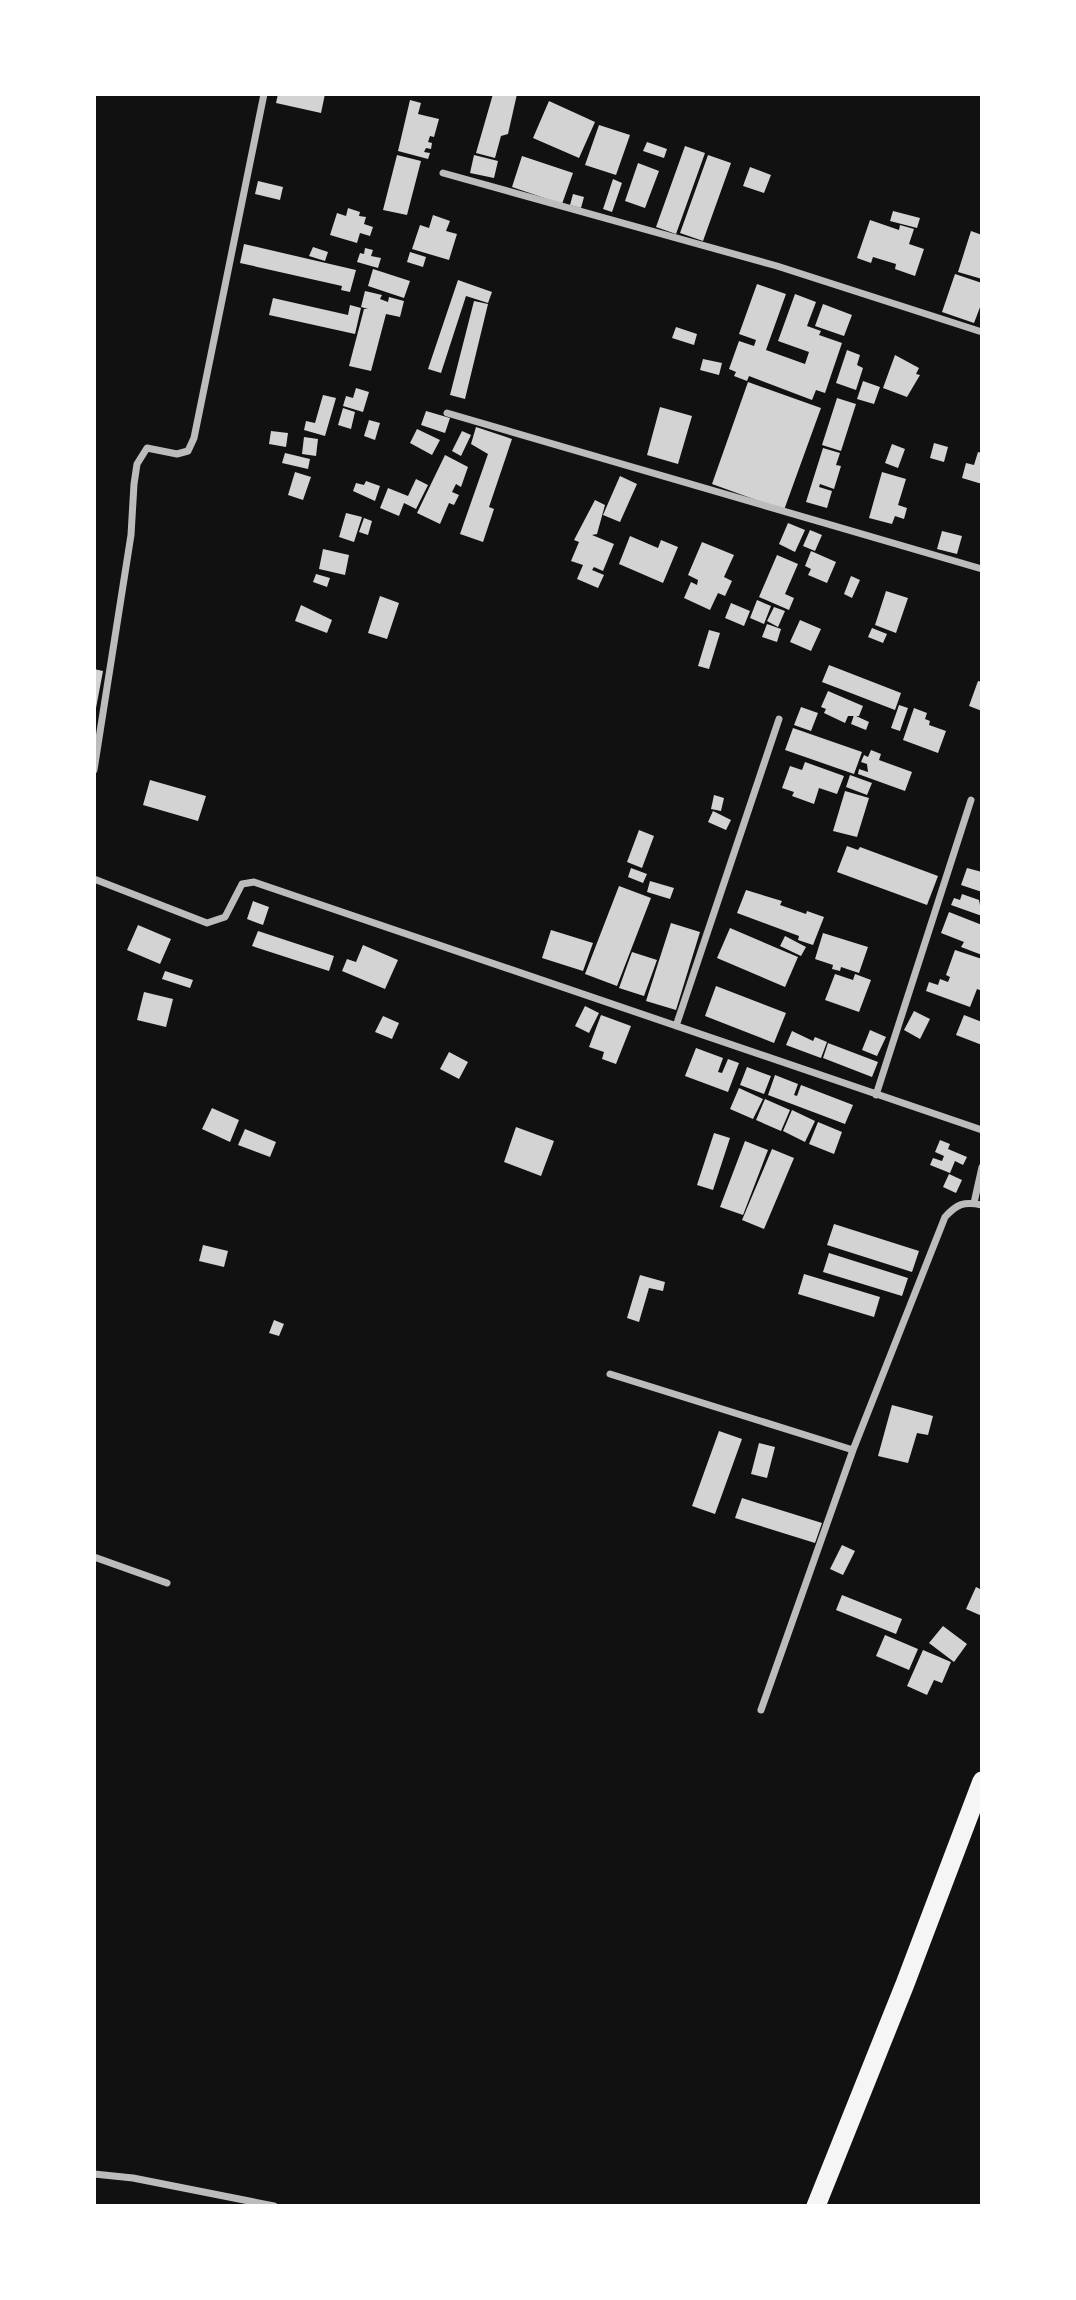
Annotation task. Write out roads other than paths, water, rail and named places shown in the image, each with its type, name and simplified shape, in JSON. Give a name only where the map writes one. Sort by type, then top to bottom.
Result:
[{"type":"highway","points":[[816,2206],[975,1815],[982,1782]]},
{"type":"street","points":[[94,770],[131,535],[138,464],[147,448],[177,454],[188,451],[194,438],[264,94]]},
{"type":"street","points":[[443,173],[777,266],[982,332]]},
{"type":"street","points":[[447,413],[982,569]]},
{"type":"street","points":[[676,1026],[779,719]]},
{"type":"street","points":[[876,1094],[971,800]]},
{"type":"street","points":[[94,879],[207,923],[225,917],[242,884],[254,881],[982,1130]]},
{"type":"street","points":[[761,1710],[853,1450],[945,1217],[956,1205],[978,1204],[982,1167]]},
{"type":"street","points":[[610,1374],[853,1450]]},
{"type":"street","points":[[94,1557],[167,1583]]},
{"type":"street","points":[[94,2174],[133,2178],[274,2206]]}]
